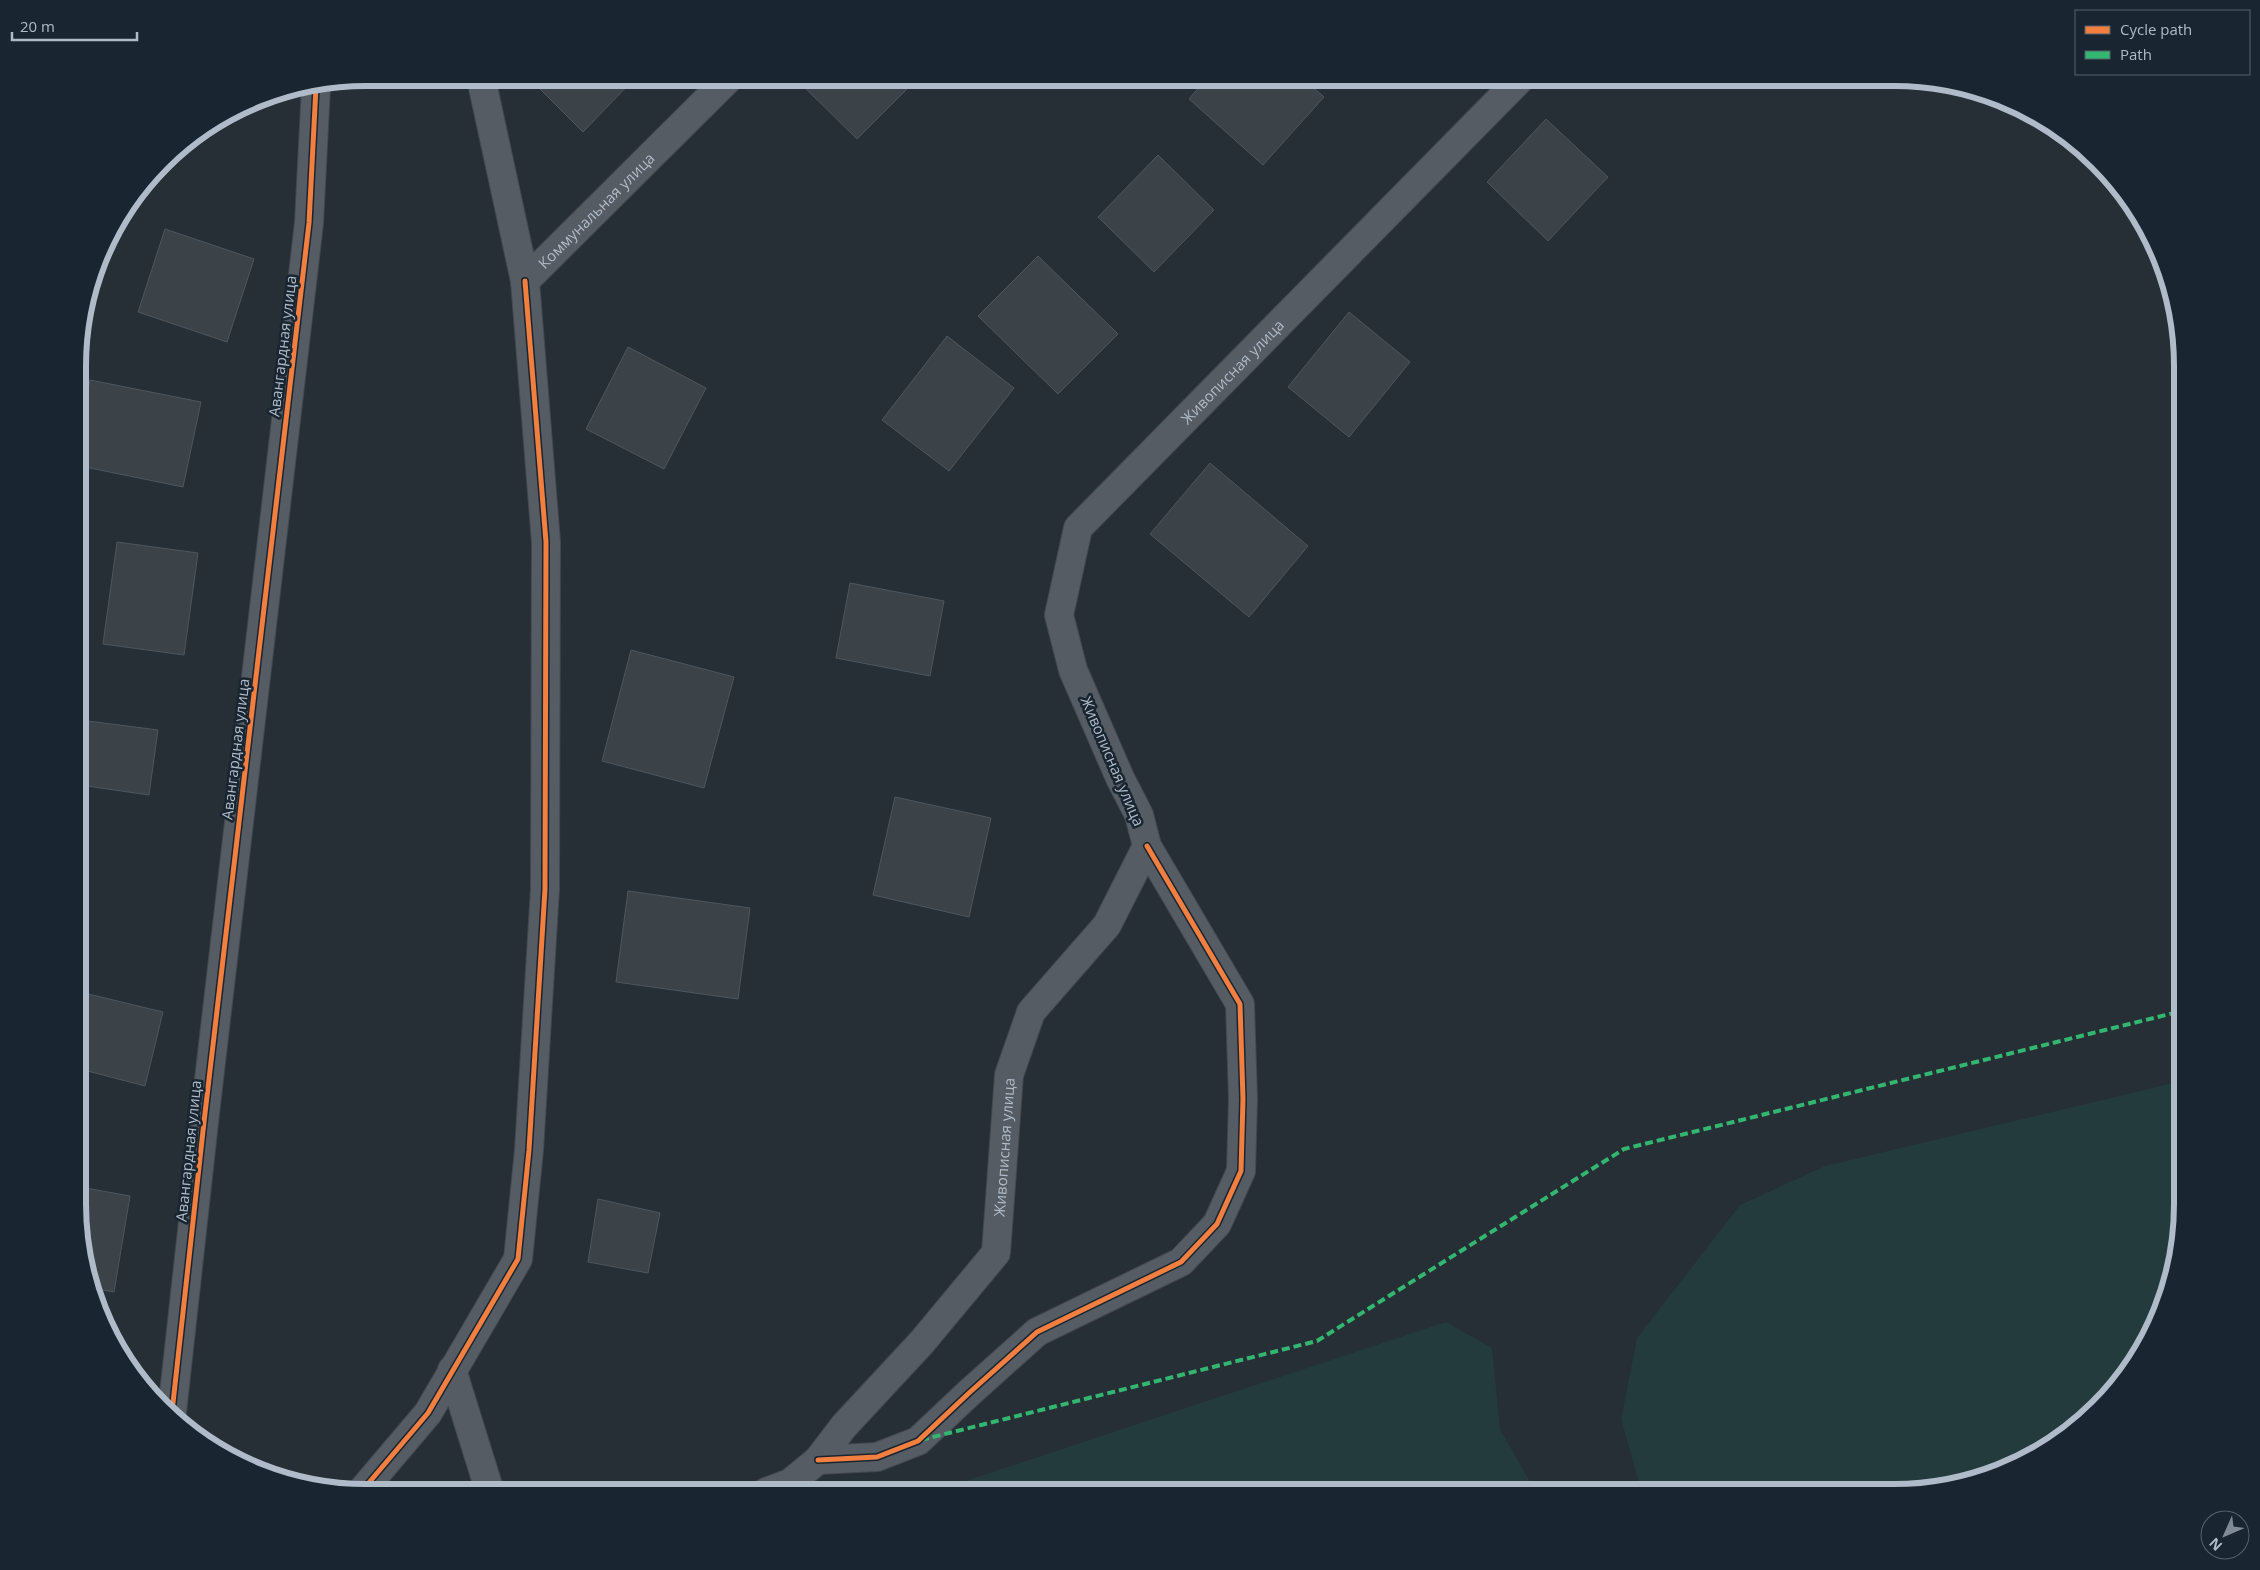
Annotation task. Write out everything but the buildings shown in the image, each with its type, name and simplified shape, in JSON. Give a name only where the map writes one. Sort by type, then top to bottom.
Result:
[{"type":"street","name":"Коммунальная улица","points":[[483,86],[525,281]]},
{"type":"street","name":"Коммунальная улица","points":[[525,281],[721,86]]},
{"type":"street","name":"Живописная улица","points":[[787,1484],[818,1460],[844,1426],[922,1342],[996,1252],[1009,1075],[1031,1012],[1108,926],[1146,846],[1139,814],[1120,778],[1073,670],[1059,615],[1078,528],[1512,86]]},
{"type":"street","name":"Авангардная улица","points":[[173,1406],[205,1112],[309,223],[316,91]]},
{"type":"street","points":[[368,1484],[428,1413],[518,1259],[529,1150],[545,889],[546,542],[525,281]]},
{"type":"street","points":[[818,1460],[877,1457],[918,1441],[1038,1332],[1181,1262],[1217,1224],[1241,1171],[1243,1099],[1240,1004],[1146,846]]},
{"type":"street","points":[[452,1370],[488,1484]]},
{"type":"green space","points":[[2174,1083],[2173,1223],[2168,1259],[2159,1294],[2145,1328],[2127,1360],[2092,1402],[2050,1437],[2018,1455],[1984,1469],[1931,1481],[1894,1484],[1640,1484],[1621,1419],[1637,1338],[1740,1205],[1825,1166]]},
{"type":"green space","points":[[1446,1322],[1492,1348],[1500,1429],[1531,1484],[956,1484]]},
{"type":"marked path","points":[[921,1440],[1317,1341],[1624,1149],[2174,1013]]},
{"type":"cycle path","points":[[173,1406],[309,223],[316,91]]},
{"type":"cycle path","points":[[368,1484],[428,1413],[518,1259],[529,1150],[545,889],[546,542],[525,281]]},
{"type":"cycle path","points":[[818,1460],[877,1457],[918,1441],[1037,1332],[1181,1262],[1217,1224],[1241,1171],[1243,1099],[1240,1004],[1147,846]]}]
